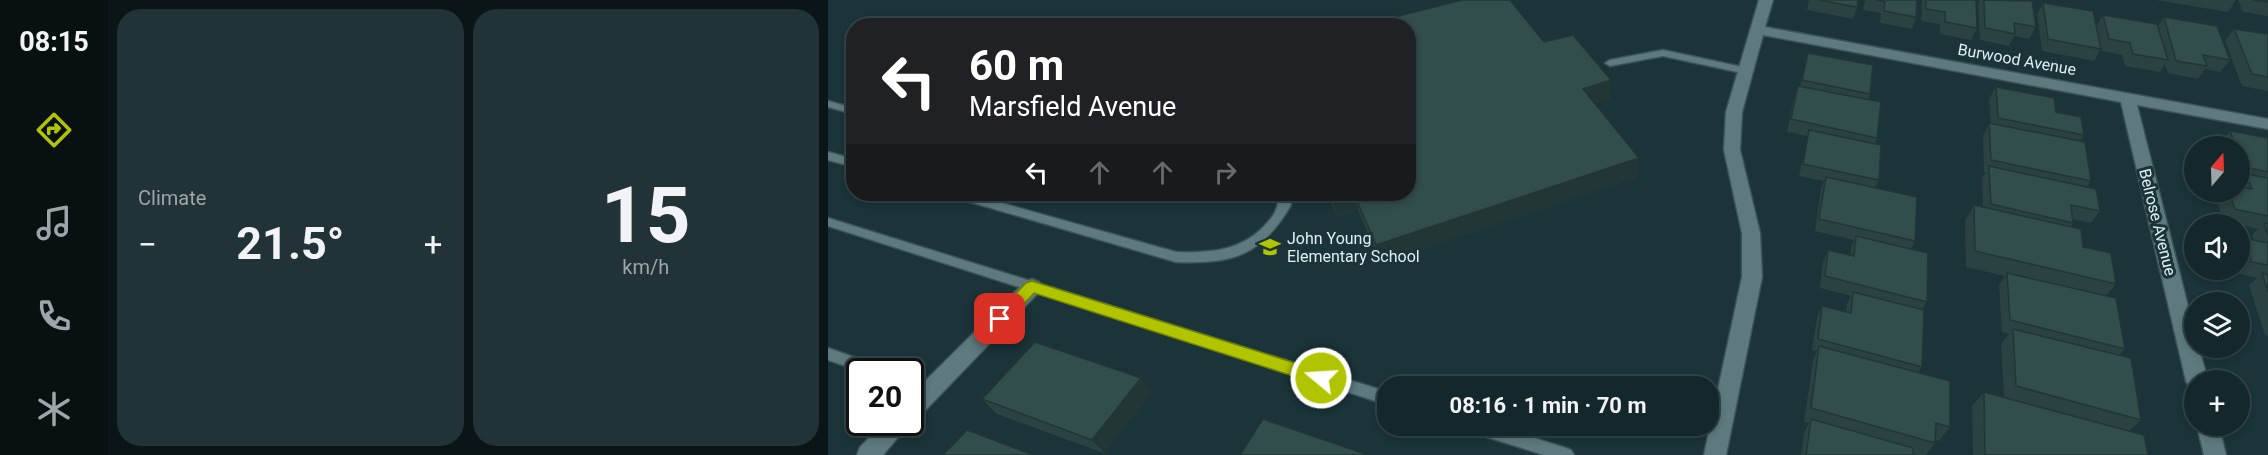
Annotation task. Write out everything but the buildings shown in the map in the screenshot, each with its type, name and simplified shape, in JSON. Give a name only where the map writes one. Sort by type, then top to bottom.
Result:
[{"type":"street","points":[[1715,455],[1752,277],[1751,233],[1732,150],[1734,112],[1766,0]]},
{"type":"street","name":"Burwood Avenue","points":[[1759,30],[2268,124]]},
{"type":"street","name":"Belrose Avenue","points":[[2128,98],[2194,370]]},
{"type":"street","points":[[924,397],[1032,287]]},
{"type":"street","points":[[868,455],[886,436]]},
{"type":"street","points":[[2210,436],[2215,455]]},
{"type":"lane","points":[[1610,63],[1663,53],[1746,71]]},
{"type":"lane","points":[[828,104],[846,109]]},
{"type":"lane","points":[[828,156],[846,161]]},
{"type":"lane","points":[[981,201],[1176,257],[1208,259],[1233,254],[1268,234],[1285,205],[1284,201]]},
{"type":"lane","points":[[828,222],[1377,396]]},
{"type":"lane","points":[[828,354],[846,360]]},
{"type":"lane","points":[[924,388],[931,390]]},
{"type":"lane","points":[[1506,436],[1566,455]]},
{"type":"place","name":"John Young Elementary School","points":[[1270,247]]},
{"type":"route","points":[[1000,319],[1032,287],[1321,378]]}]
